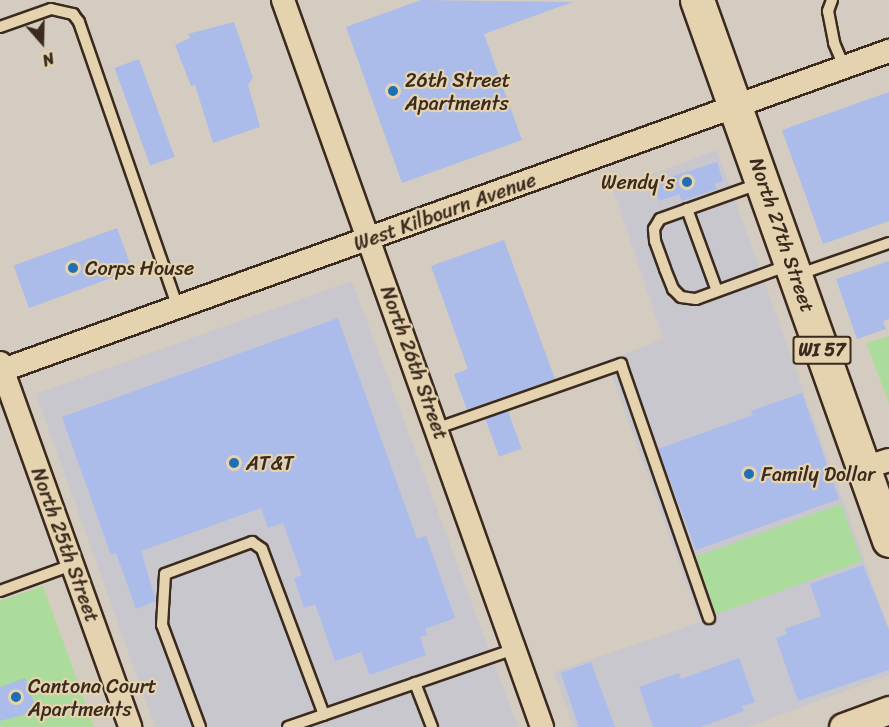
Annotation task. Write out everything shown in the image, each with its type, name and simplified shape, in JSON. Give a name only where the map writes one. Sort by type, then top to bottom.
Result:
[{"type":"main road","name":"North 27th Street","points":[[697,0],[794,270],[876,464],[889,540]]},
{"type":"street","name":"North 26th Street","points":[[283,0],[438,428],[542,727]]},
{"type":"street","name":"West Kilbourn Avenue","points":[[1,368],[371,240],[889,51]]},
{"type":"street","name":"North 25th Street","points":[[1,368],[130,727]]},
{"type":"street","points":[[843,727],[889,710]]},
{"type":"lane","points":[[832,0],[828,11],[833,39],[844,67]]},
{"type":"lane","points":[[0,27],[51,9],[73,14],[79,22],[178,308]]},
{"type":"lane","points":[[763,182],[660,219],[654,229],[662,260],[673,289],[681,297],[696,299],[717,291],[889,243]]},
{"type":"lane","points":[[687,209],[717,291]]},
{"type":"lane","points":[[438,428],[621,364],[709,618]]},
{"type":"lane","points":[[200,727],[162,625],[165,574],[252,542],[262,549],[324,715]]},
{"type":"lane","points":[[0,591],[72,565]]},
{"type":"lane","points":[[288,727],[515,649]]},
{"type":"lane","points":[[415,683],[432,727]]},
{"type":"shaded area","points":[[717,150],[889,629],[889,675],[747,727],[573,727],[554,672],[700,622],[607,361],[663,339],[613,189]]},
{"type":"shaded area","points":[[352,281],[518,727],[155,727],[36,394]]},
{"type":"green space","points":[[889,336],[889,403],[866,343]]},
{"type":"green space","points":[[841,504],[862,561],[716,614],[695,557]]},
{"type":"green space","points":[[43,586],[94,727],[0,727],[0,601]]},
{"type":"building","name":"26th Street Apartments","points":[[421,0],[573,2],[484,34],[522,140],[402,183],[346,27]]},
{"type":"building","points":[[234,22],[253,78],[248,85],[260,127],[213,143],[195,85],[191,86],[175,45],[190,38],[188,34]]},
{"type":"building","points":[[139,59],[175,157],[150,166],[115,68]]},
{"type":"building","points":[[889,92],[889,221],[823,244],[782,130]]},
{"type":"building","name":"Wendy's","points":[[717,162],[723,181],[715,184],[717,189],[682,201],[679,194],[659,201],[652,183]]},
{"type":"building","name":"Corps House","points":[[117,228],[132,270],[29,308],[14,266]]},
{"type":"building","points":[[504,240],[555,379],[467,410],[454,374],[468,369],[431,266]]},
{"type":"building","points":[[889,261],[889,319],[883,321],[886,329],[857,339],[836,279]]},
{"type":"building","name":"AT&T","points":[[338,318],[417,539],[426,536],[455,618],[425,629],[427,635],[420,637],[426,655],[370,675],[361,652],[335,661],[315,604],[304,608],[294,578],[302,575],[283,523],[268,528],[261,508],[141,551],[156,601],[136,609],[116,553],[111,555],[62,417]]},
{"type":"building","name":"Family Dollar","points":[[802,393],[839,499],[696,550],[658,449],[753,415],[751,411]]},
{"type":"building","points":[[508,411],[522,449],[499,457],[485,419]]},
{"type":"building","points":[[863,565],[889,630],[889,670],[798,701],[776,638],[787,634],[785,629],[821,616],[810,584]]},
{"type":"building","points":[[739,658],[755,702],[742,706],[744,711],[701,727],[653,727],[639,687],[679,673],[681,679]]},
{"type":"building","points":[[591,662],[615,727],[579,727],[561,673]]},
{"type":"building","name":"Cantona Court Apartments","points":[[25,678],[37,711],[0,721],[0,687]]},
{"type":"place","name":"26th Street Apartments","points":[[393,91]]},
{"type":"place","name":"Wendy's","points":[[687,182]]},
{"type":"place","name":"Corps House","points":[[73,268]]},
{"type":"place","name":"AT&T","points":[[234,463]]},
{"type":"place","name":"Family Dollar","points":[[749,474]]},
{"type":"place","name":"Cantona Court Apartments","points":[[16,697]]}]
